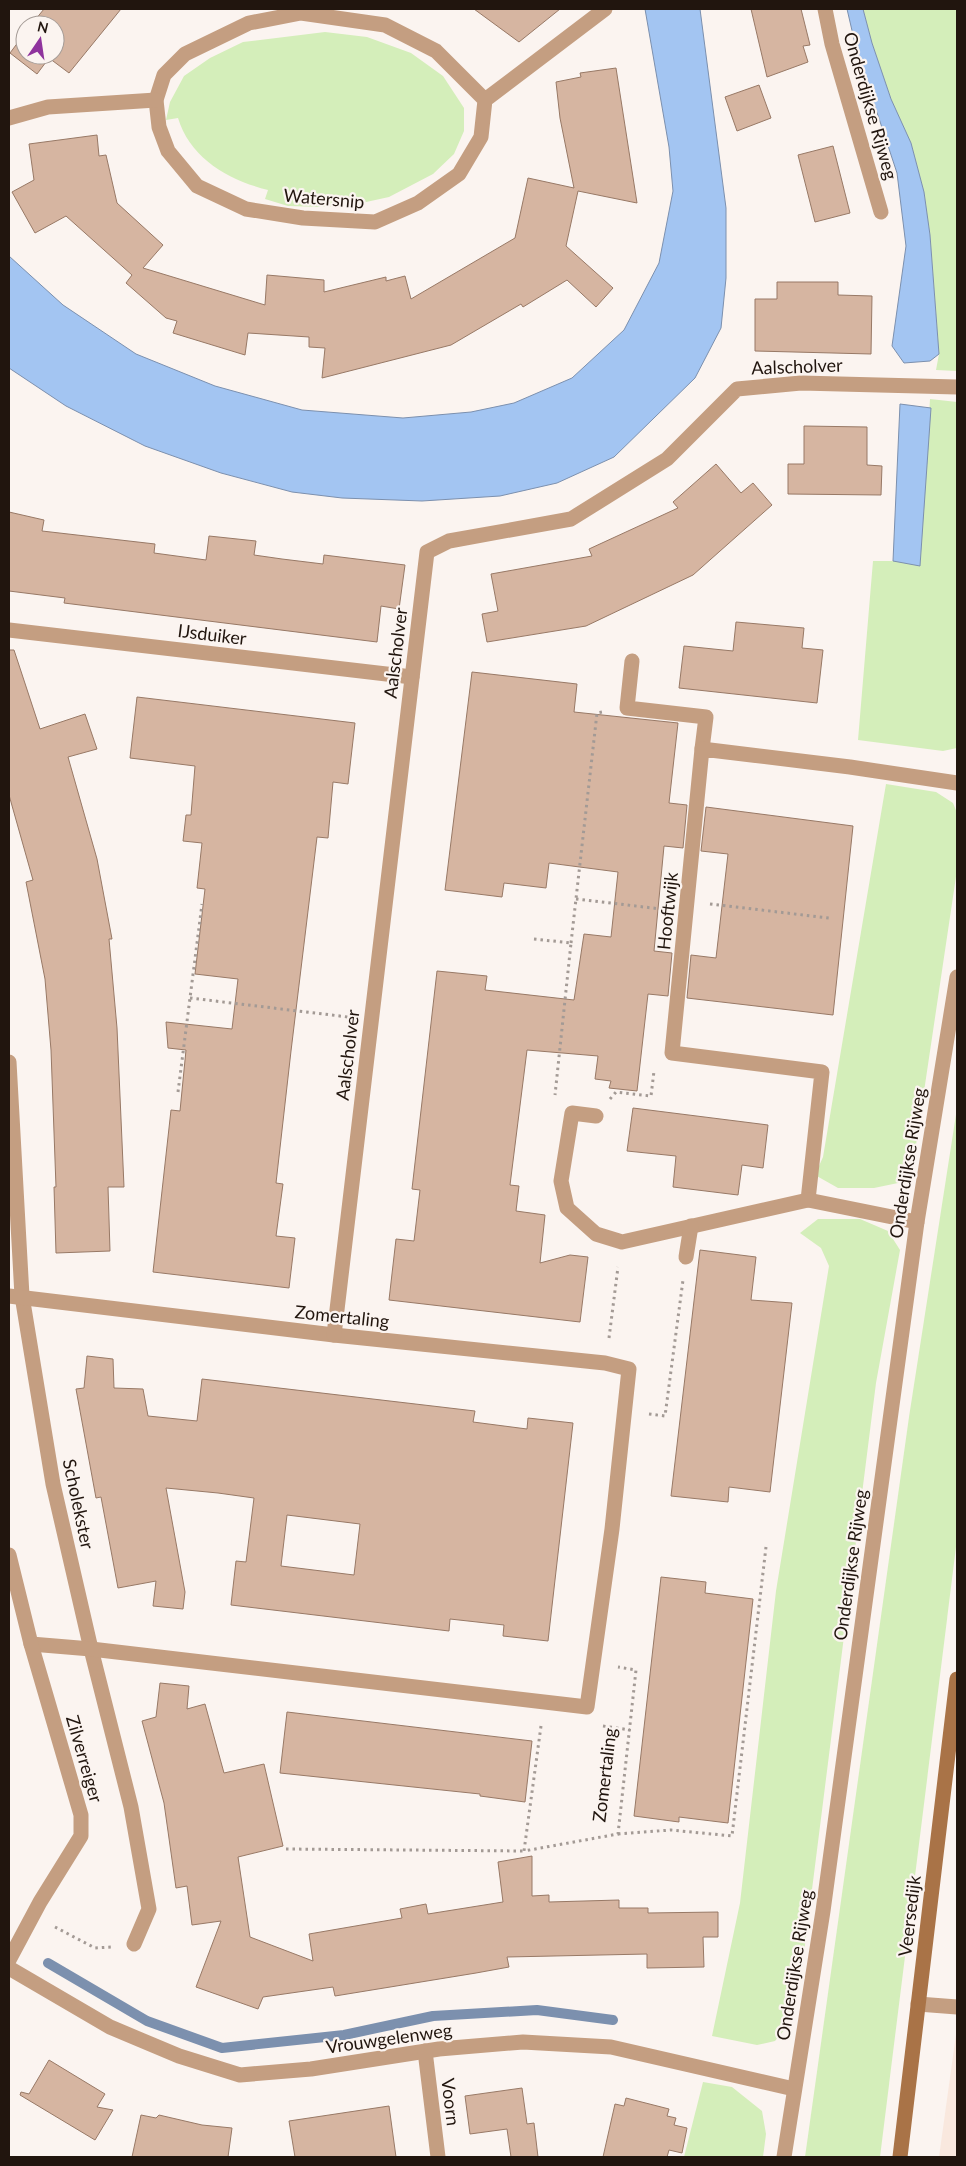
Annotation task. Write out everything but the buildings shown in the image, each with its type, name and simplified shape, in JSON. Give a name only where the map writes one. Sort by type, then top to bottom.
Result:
[{"type":"main road","name":"Veersedijk","points":[[900,2157],[957,1679]]},
{"type":"street","points":[[485,100],[605,9]]},
{"type":"street","name":"Onderdijkse Rijweg","points":[[825,9],[832,44],[881,212]]},
{"type":"street","name":"Watersnip","points":[[301,13],[385,25],[436,51],[485,100],[481,137],[460,174],[418,203],[375,222],[303,218],[246,209],[197,186],[168,151],[159,127],[156,100],[164,76],[185,54],[249,23],[301,13]]},
{"type":"street","points":[[9,118],[48,107],[156,100]]},
{"type":"street","name":"Aalscholver","points":[[334,1335],[427,552],[449,542],[571,519],[667,459],[737,389],[801,383],[957,387]]},
{"type":"street","name":"IJsduiker","points":[[9,630],[412,676]]},
{"type":"street","points":[[628,708],[632,661]]},
{"type":"street","name":"Hooftwijk","points":[[628,708],[706,717],[672,1053]]},
{"type":"street","points":[[702,749],[850,767],[957,783]]},
{"type":"street","name":"Onderdijkse Rijweg","points":[[784,2157],[823,1911],[917,1222],[957,978]]},
{"type":"street","points":[[672,1053],[822,1072],[808,1200]]},
{"type":"street","name":"Scholekster","points":[[9,1062],[15,1296],[53,1484],[91,1649],[132,1808],[149,1908],[134,1944]]},
{"type":"street","points":[[596,1116],[572,1113],[561,1181],[567,1208],[596,1234],[622,1242],[808,1200],[917,1222]]},
{"type":"street","points":[[686,1257],[691,1226]]},
{"type":"street","name":"Zomertaling","points":[[15,1296],[334,1335],[606,1363],[630,1369],[612,1529],[587,1706],[91,1649],[31,1644]]},
{"type":"street","name":"Zilverreiger","points":[[9,1555],[31,1644],[81,1815],[82,1836],[33,1916],[9,1960]]},
{"type":"street","name":"Vrouwgelenweg","points":[[9,1968],[110,2027],[179,2056],[240,2076],[311,2069],[424,2052],[523,2042],[610,2047],[794,2089]]},
{"type":"street","points":[[918,2004],[957,2007]]},
{"type":"street","name":"Voorn","points":[[424,2052],[438,2157]]},
{"type":"path","points":[[572,1113],[554,1094],[597,713],[628,708]]},
{"type":"path","points":[[576,899],[829,918]]},
{"type":"path","points":[[178,1092],[202,904]]},
{"type":"path","points":[[534,939],[570,943]]},
{"type":"path","points":[[190,998],[371,1020]]},
{"type":"path","points":[[596,1116],[616,1092],[650,1096],[655,1067],[672,1053]]},
{"type":"path","points":[[606,1363],[622,1242]]},
{"type":"path","points":[[625,1410],[665,1416],[686,1257]]},
{"type":"path","points":[[618,1834],[671,1830],[732,1836],[766,1547]]},
{"type":"path","name":"Zomertaling","points":[[286,1849],[524,1851],[618,1834],[636,1670],[593,1664]]},
{"type":"path","points":[[524,1851],[545,1701]]},
{"type":"path","points":[[33,1916],[95,1948],[134,1944]]},
{"type":"shaded area","points":[[957,2027],[957,2157],[939,2157]]},
{"type":"green space","points":[[863,9],[957,9],[957,371],[936,370],[939,354],[930,235],[924,192],[911,143],[891,99],[872,43]]},
{"type":"green space","points":[[325,32],[367,37],[411,53],[443,76],[464,108],[464,131],[454,154],[433,174],[389,197],[357,204],[323,207],[288,206],[265,199],[268,190],[239,180],[212,165],[192,145],[178,118],[166,120],[170,102],[184,76],[210,58],[243,42]]},
{"type":"green space","points":[[930,399],[957,402],[957,748],[943,751],[858,740],[873,561],[901,561],[920,565]]},
{"type":"green space","points":[[886,784],[936,792],[953,803],[957,813],[957,870],[912,1172],[898,1183],[874,1188],[838,1188],[815,1175],[823,1157]]},
{"type":"green space","points":[[957,1108],[957,1539],[880,2157],[805,2157],[909,1417]]},
{"type":"green space","points":[[818,1219],[860,1219],[888,1231],[900,1250],[876,1383],[805,1945],[789,2024],[775,2041],[757,2045],[712,2036],[740,1903],[776,1591],[829,1266],[821,1248],[800,1233]]},
{"type":"green space","points":[[703,2082],[732,2087],[762,2111],[766,2134],[763,2157],[684,2157]]},
{"type":"water","points":[[645,9],[700,9],[726,208],[726,278],[721,328],[695,378],[614,457],[557,483],[500,496],[422,501],[342,498],[292,492],[221,473],[145,446],[66,406],[9,368],[9,256],[63,305],[136,354],[215,386],[302,410],[403,418],[471,412],[514,403],[572,378],[624,330],[659,263],[673,191],[669,147]]},
{"type":"water","points":[[847,9],[863,9],[872,43],[891,99],[911,143],[924,192],[930,235],[939,354],[930,361],[904,363],[892,346],[906,246],[897,173],[857,52]]},
{"type":"water","points":[[900,404],[931,408],[920,566],[893,561]]},
{"type":"waterway","points":[[48,1963],[147,2021],[222,2048],[344,2035],[433,2016],[537,2010],[613,2020]]}]
